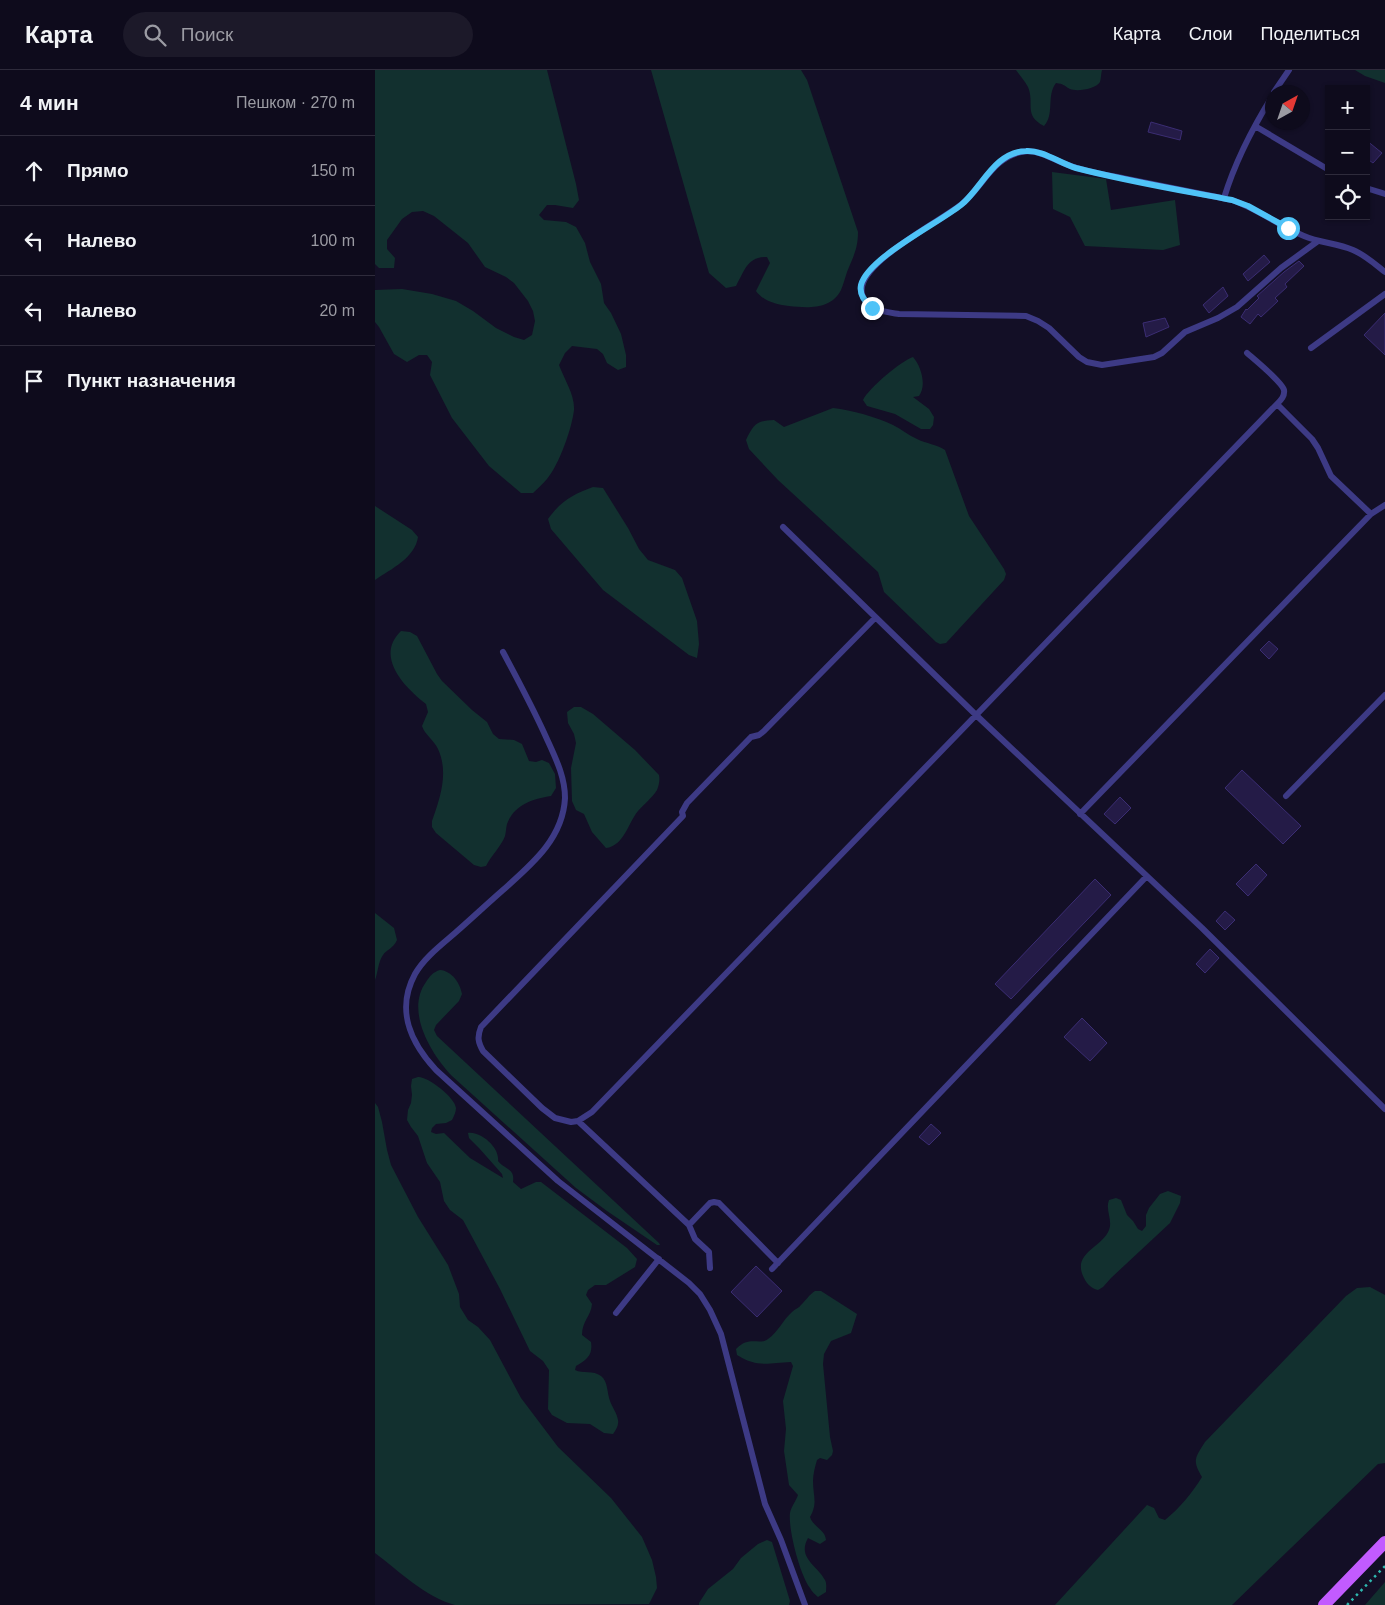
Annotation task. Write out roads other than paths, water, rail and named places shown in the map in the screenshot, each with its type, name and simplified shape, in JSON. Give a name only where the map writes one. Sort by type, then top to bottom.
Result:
[{"type":"main road","points":[[1324,1605],[1385,1542]]},
{"type":"lane","points":[[1279,85],[1289,70]]},
{"type":"lane","points":[[1223,198],[1255,126],[1265,108]]},
{"type":"lane","points":[[1255,126],[1325,168]]},
{"type":"lane","points":[[1318,241],[1281,268],[1237,307],[1218,318],[1185,332],[1162,353],[1154,357],[1102,364],[1087,362],[1079,357],[1049,328],[1038,320],[1026,316],[899,314],[883,312],[872,308],[861,294],[861,286],[864,279],[878,262],[962,204],[994,166],[1011,155],[1020,152],[1035,152],[1075,168],[1223,198],[1248,206],[1288,228],[1318,241],[1353,250],[1366,257],[1385,272]]},
{"type":"lane","points":[[1370,189],[1385,194]]},
{"type":"lane","points":[[1311,348],[1385,294]]},
{"type":"lane","points":[[875,618],[764,731],[759,735],[751,737],[687,803],[684,807],[683,816],[481,1027],[478,1039],[483,1051],[535,1102],[555,1118],[571,1122],[578,1121],[592,1112],[1283,398],[1284,391],[1280,384],[1247,353]]},
{"type":"lane","points":[[1277,404],[1312,439],[1331,476],[1371,514]]},
{"type":"lane","points":[[1081,814],[1371,514],[1385,505]]},
{"type":"lane","points":[[783,527],[976,715],[1202,928],[1385,1109]]},
{"type":"lane","points":[[503,652],[533,708],[556,759],[563,779],[565,799],[562,816],[557,831],[549,845],[532,864],[425,960],[416,973],[407,997],[409,1026],[422,1055],[437,1070],[558,1181],[659,1259],[700,1294],[721,1334],[765,1504],[781,1540],[805,1605]]},
{"type":"lane","points":[[1286,796],[1385,695]]},
{"type":"lane","points":[[771,1269],[1146,877]]},
{"type":"lane","points":[[578,1121],[689,1225],[695,1238],[709,1252],[710,1268]]},
{"type":"lane","points":[[689,1225],[710,1203],[719,1203],[778,1263]]},
{"type":"lane","points":[[615,1313],[659,1259]]}]
